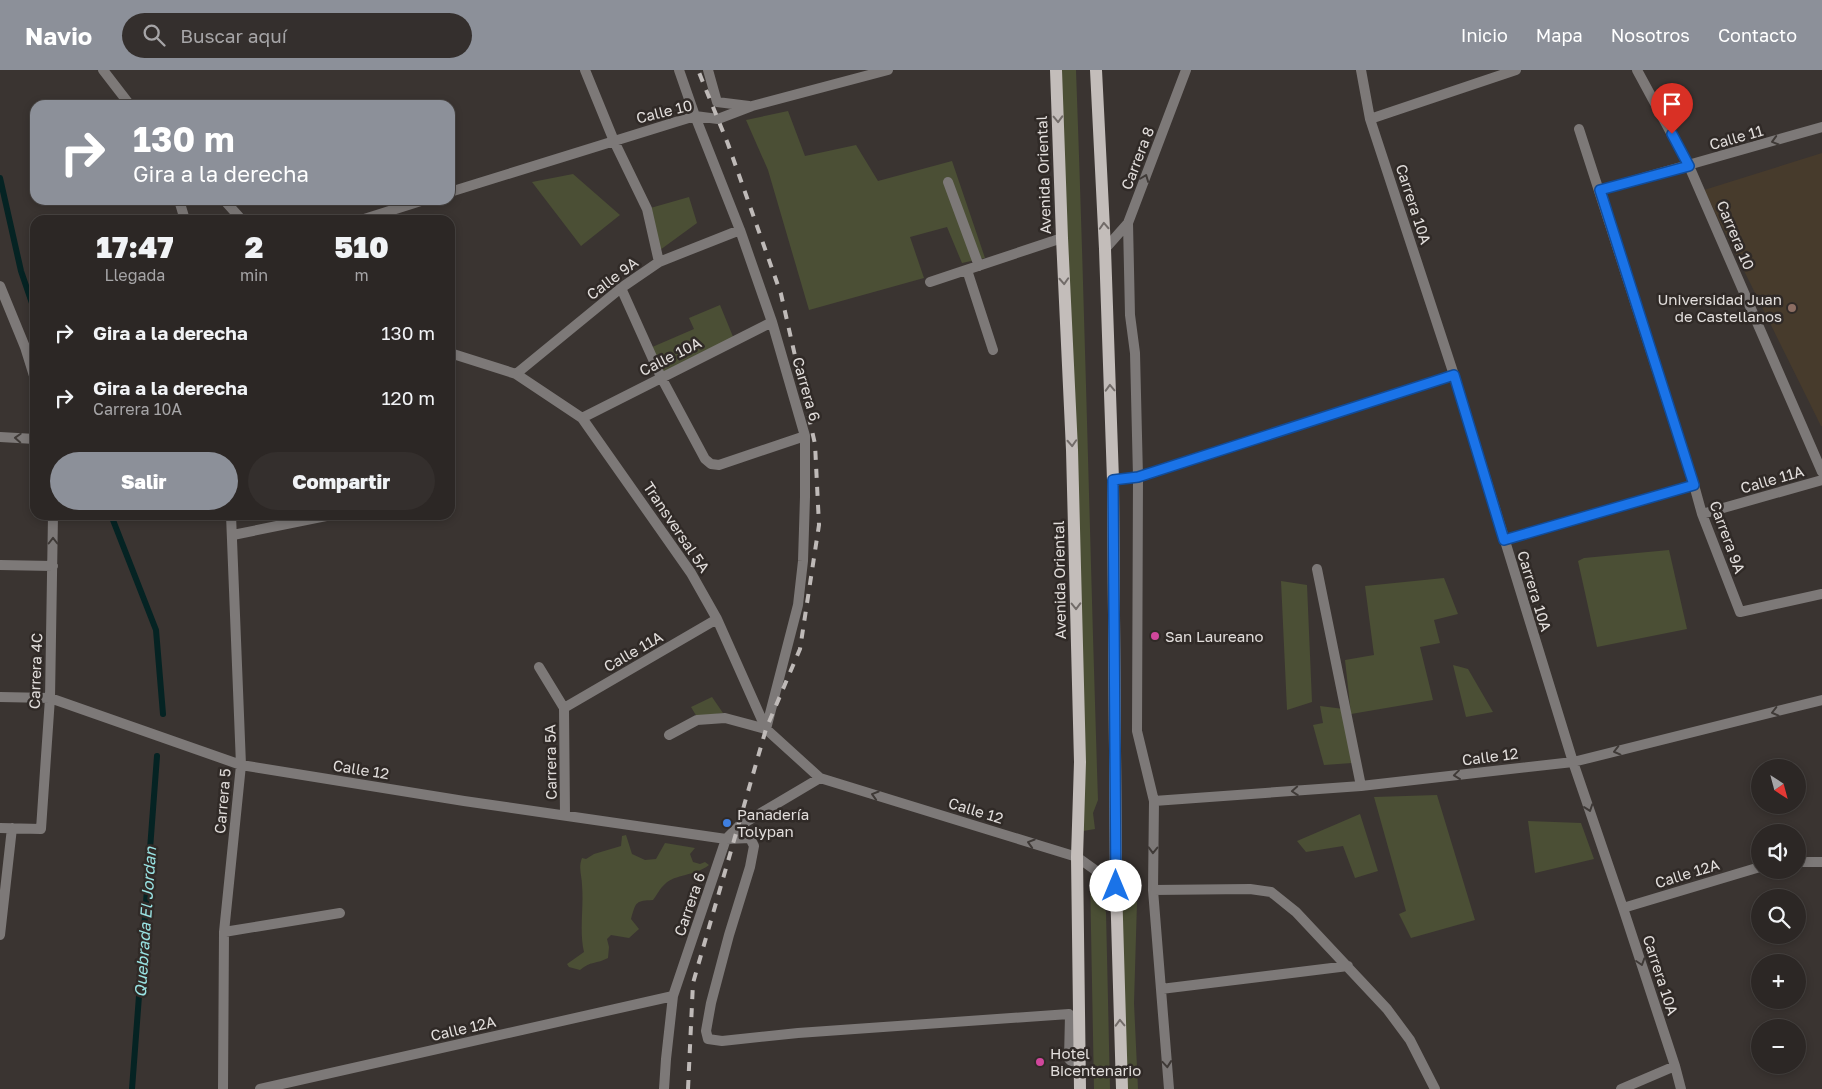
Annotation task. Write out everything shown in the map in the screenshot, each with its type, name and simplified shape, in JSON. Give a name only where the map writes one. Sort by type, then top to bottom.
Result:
[{"type":"main road","name":"Avenida Oriental","points":[[1056,70],[1072,440],[1080,762],[1077,857],[1080,1089]]},
{"type":"main road","points":[[1096,70],[1105,250],[1113,480],[1116,886],[1122,1089]]},
{"type":"street","points":[[103,70],[126,100]]},
{"type":"street","points":[[585,70],[614,141],[647,209],[659,262]]},
{"type":"street","name":"Carrera 6","points":[[679,70],[740,230],[772,322],[805,436],[806,497],[803,561],[799,596],[766,730]]},
{"type":"street","points":[[708,70],[717,102],[752,106]]},
{"type":"street","name":"Calle 10","points":[[455,190],[695,116],[718,119],[752,106],[888,70]]},
{"type":"street","name":"Carrera 8","points":[[1105,250],[1128,223],[1186,70]]},
{"type":"street","name":"Carrera 10A","points":[[1361,70],[1370,119],[1454,375],[1573,762],[1624,908],[1681,1089]]},
{"type":"street","points":[[1370,119],[1516,70]]},
{"type":"street","name":"Carrera 10","points":[[1637,70],[1689,166],[1822,472]]},
{"type":"street","name":"Calle 11","points":[[1600,190],[1822,127]]},
{"type":"street","name":"Carrera 9A","points":[[1579,129],[1702,514],[1740,612],[1822,594]]},
{"type":"street","points":[[948,182],[979,266]]},
{"type":"street","points":[[228,205],[238,215]]},
{"type":"street","points":[[373,215],[397,205]]},
{"type":"street","points":[[1128,223],[1130,315],[1135,353],[1138,477],[1137,730],[1154,801],[1153,890],[1170,1089]]},
{"type":"street","name":"Calle 9A","points":[[516,374],[621,288],[659,262],[740,230]]},
{"type":"street","points":[[930,282],[1062,238]]},
{"type":"street","points":[[967,270],[993,350]]},
{"type":"street","points":[[0,286],[30,363]]},
{"type":"street","points":[[621,288],[661,377],[705,459],[711,464],[719,465],[805,436]]},
{"type":"street","name":"Calle 10A","points":[[582,418],[772,322]]},
{"type":"street","name":"Transversal 5A","points":[[455,355],[516,374],[582,418],[685,565],[717,619],[766,730],[820,778]]},
{"type":"street","points":[[1113,480],[1138,477],[1454,375]]},
{"type":"street","points":[[0,437],[30,439]]},
{"type":"street","name":"Calle 11A","points":[[1702,514],[1822,480]]},
{"type":"street","points":[[1504,540],[1694,485]]},
{"type":"street","name":"Carrera 4C","points":[[12,828],[41,828],[50,698],[53,520]]},
{"type":"street","name":"Carrera 5","points":[[223,1089],[224,932],[241,765],[232,520]]},
{"type":"street","points":[[233,535],[306,520]]},
{"type":"street","points":[[0,566],[53,566]]},
{"type":"street","points":[[1317,569],[1361,786]]},
{"type":"street","name":"Calle 11A","points":[[564,708],[717,619]]},
{"type":"street","points":[[539,668],[564,708]]},
{"type":"street","name":"Calle 12","points":[[0,697],[50,698],[241,765],[464,801],[565,814],[726,839],[750,838],[754,846],[750,867],[728,935],[711,1003],[706,1030],[708,1039],[722,1041],[798,1033],[1068,1014],[1070,1015],[1069,1059],[1071,1061],[1079,1060]]},
{"type":"street","name":"Calle 12","points":[[1154,801],[1361,786],[1573,762],[1822,700]]},
{"type":"street","name":"Carrera 5A","points":[[564,708],[565,814]]},
{"type":"street","points":[[669,735],[697,720],[725,718],[766,730]]},
{"type":"street","points":[[726,839],[739,826],[820,778]]},
{"type":"street","name":"Calle 12","points":[[820,778],[1077,857],[1116,886]]},
{"type":"street","points":[[0,828],[12,828],[0,935]]},
{"type":"street","name":"Carrera 6","points":[[664,1089],[673,996],[726,839]]},
{"type":"street","points":[[1806,862],[1822,862]]},
{"type":"street","name":"Calle 12A","points":[[1624,908],[1751,870]]},
{"type":"street","points":[[1153,890],[1250,889],[1271,892],[1296,912],[1387,1009],[1410,1040],[1435,1089]]},
{"type":"street","points":[[224,932],[340,913]]},
{"type":"street","points":[[1161,989],[1348,966]]},
{"type":"street","name":"Calle 12A","points":[[260,1089],[673,996]]},
{"type":"street","points":[[1621,1089],[1675,1066]]},
{"type":"shaded area","name":"Universidad Juan de Castellanos","points":[[1822,153],[1822,426],[1821,426],[1704,190]]},
{"type":"green space","points":[[1059,70],[1076,70],[1082,252],[1098,800],[1093,813],[1095,829],[1083,831]]},
{"type":"green space","points":[[788,111],[805,156],[856,145],[878,181],[952,161],[985,258],[962,263],[947,227],[910,237],[924,278],[809,310],[768,170],[746,120]]},
{"type":"green space","points":[[573,174],[620,215],[581,246],[532,182]]},
{"type":"green space","points":[[689,197],[697,223],[660,250],[647,209]]},
{"type":"green space","points":[[720,305],[736,344],[662,375],[650,348],[694,329],[689,318]]},
{"type":"green space","points":[[1669,550],[1687,629],[1597,647],[1578,561],[1584,558]]},
{"type":"green space","points":[[1444,578],[1458,614],[1434,620],[1440,643],[1420,647],[1433,700],[1351,714],[1345,660],[1374,655],[1365,586]]},
{"type":"green space","points":[[1281,581],[1307,585],[1312,702],[1287,710]]},
{"type":"green space","points":[[1453,665],[1468,669],[1493,712],[1466,717]]},
{"type":"green space","points":[[712,697],[723,713],[697,717],[691,707]]},
{"type":"green space","points":[[1320,706],[1344,709],[1352,763],[1324,765],[1313,725],[1323,723]]},
{"type":"green space","points":[[1437,795],[1475,920],[1411,938],[1399,914],[1406,911],[1374,797]]},
{"type":"green space","points":[[1360,814],[1378,871],[1355,878],[1343,846],[1306,852],[1297,841]]},
{"type":"green space","points":[[1528,821],[1581,823],[1594,859],[1535,873]]},
{"type":"green space","points":[[626,835],[632,854],[645,860],[656,859],[665,843],[695,848],[690,854],[693,862],[700,864],[705,862],[709,865],[704,869],[669,881],[653,900],[638,903],[631,919],[639,929],[629,938],[611,935],[607,939],[609,947],[608,958],[587,965],[580,970],[569,967],[567,964],[584,952],[580,869],[582,858],[586,859],[594,854],[621,846],[622,836]]},
{"type":"green space","points":[[1118,872],[1126,880],[1130,897],[1137,902],[1134,1003],[1138,1089],[1125,1089]]},
{"type":"green space","points":[[1090,876],[1099,876],[1101,902],[1106,912],[1110,1089],[1094,1089]]},
{"type":"waterway","name":"Quebrada El Jordan","points":[[0,178],[21,271],[30,297]]},
{"type":"waterway","name":"Quebrada El Jordan","points":[[113,520],[156,630],[163,714]]},
{"type":"waterway","name":"Quebrada El Jordan","points":[[132,1089],[157,756]]},
{"type":"railway","points":[[688,1089],[693,983],[766,729],[800,649],[819,525],[815,444],[781,294],[728,144],[698,70]]},
{"type":"place","name":"Universidad Juan de Castellanos","points":[[1792,308]]},
{"type":"place","name":"San Laureano","points":[[1155,636]]},
{"type":"place","name":"Panadería Tolypan","points":[[727,823]]},
{"type":"place","name":"Hotel Bicentenario","points":[[1040,1062]]},
{"type":"route","points":[[1116,886],[1113,480],[1138,477],[1454,375],[1504,540],[1694,485],[1600,190],[1689,166],[1672,134]]}]
